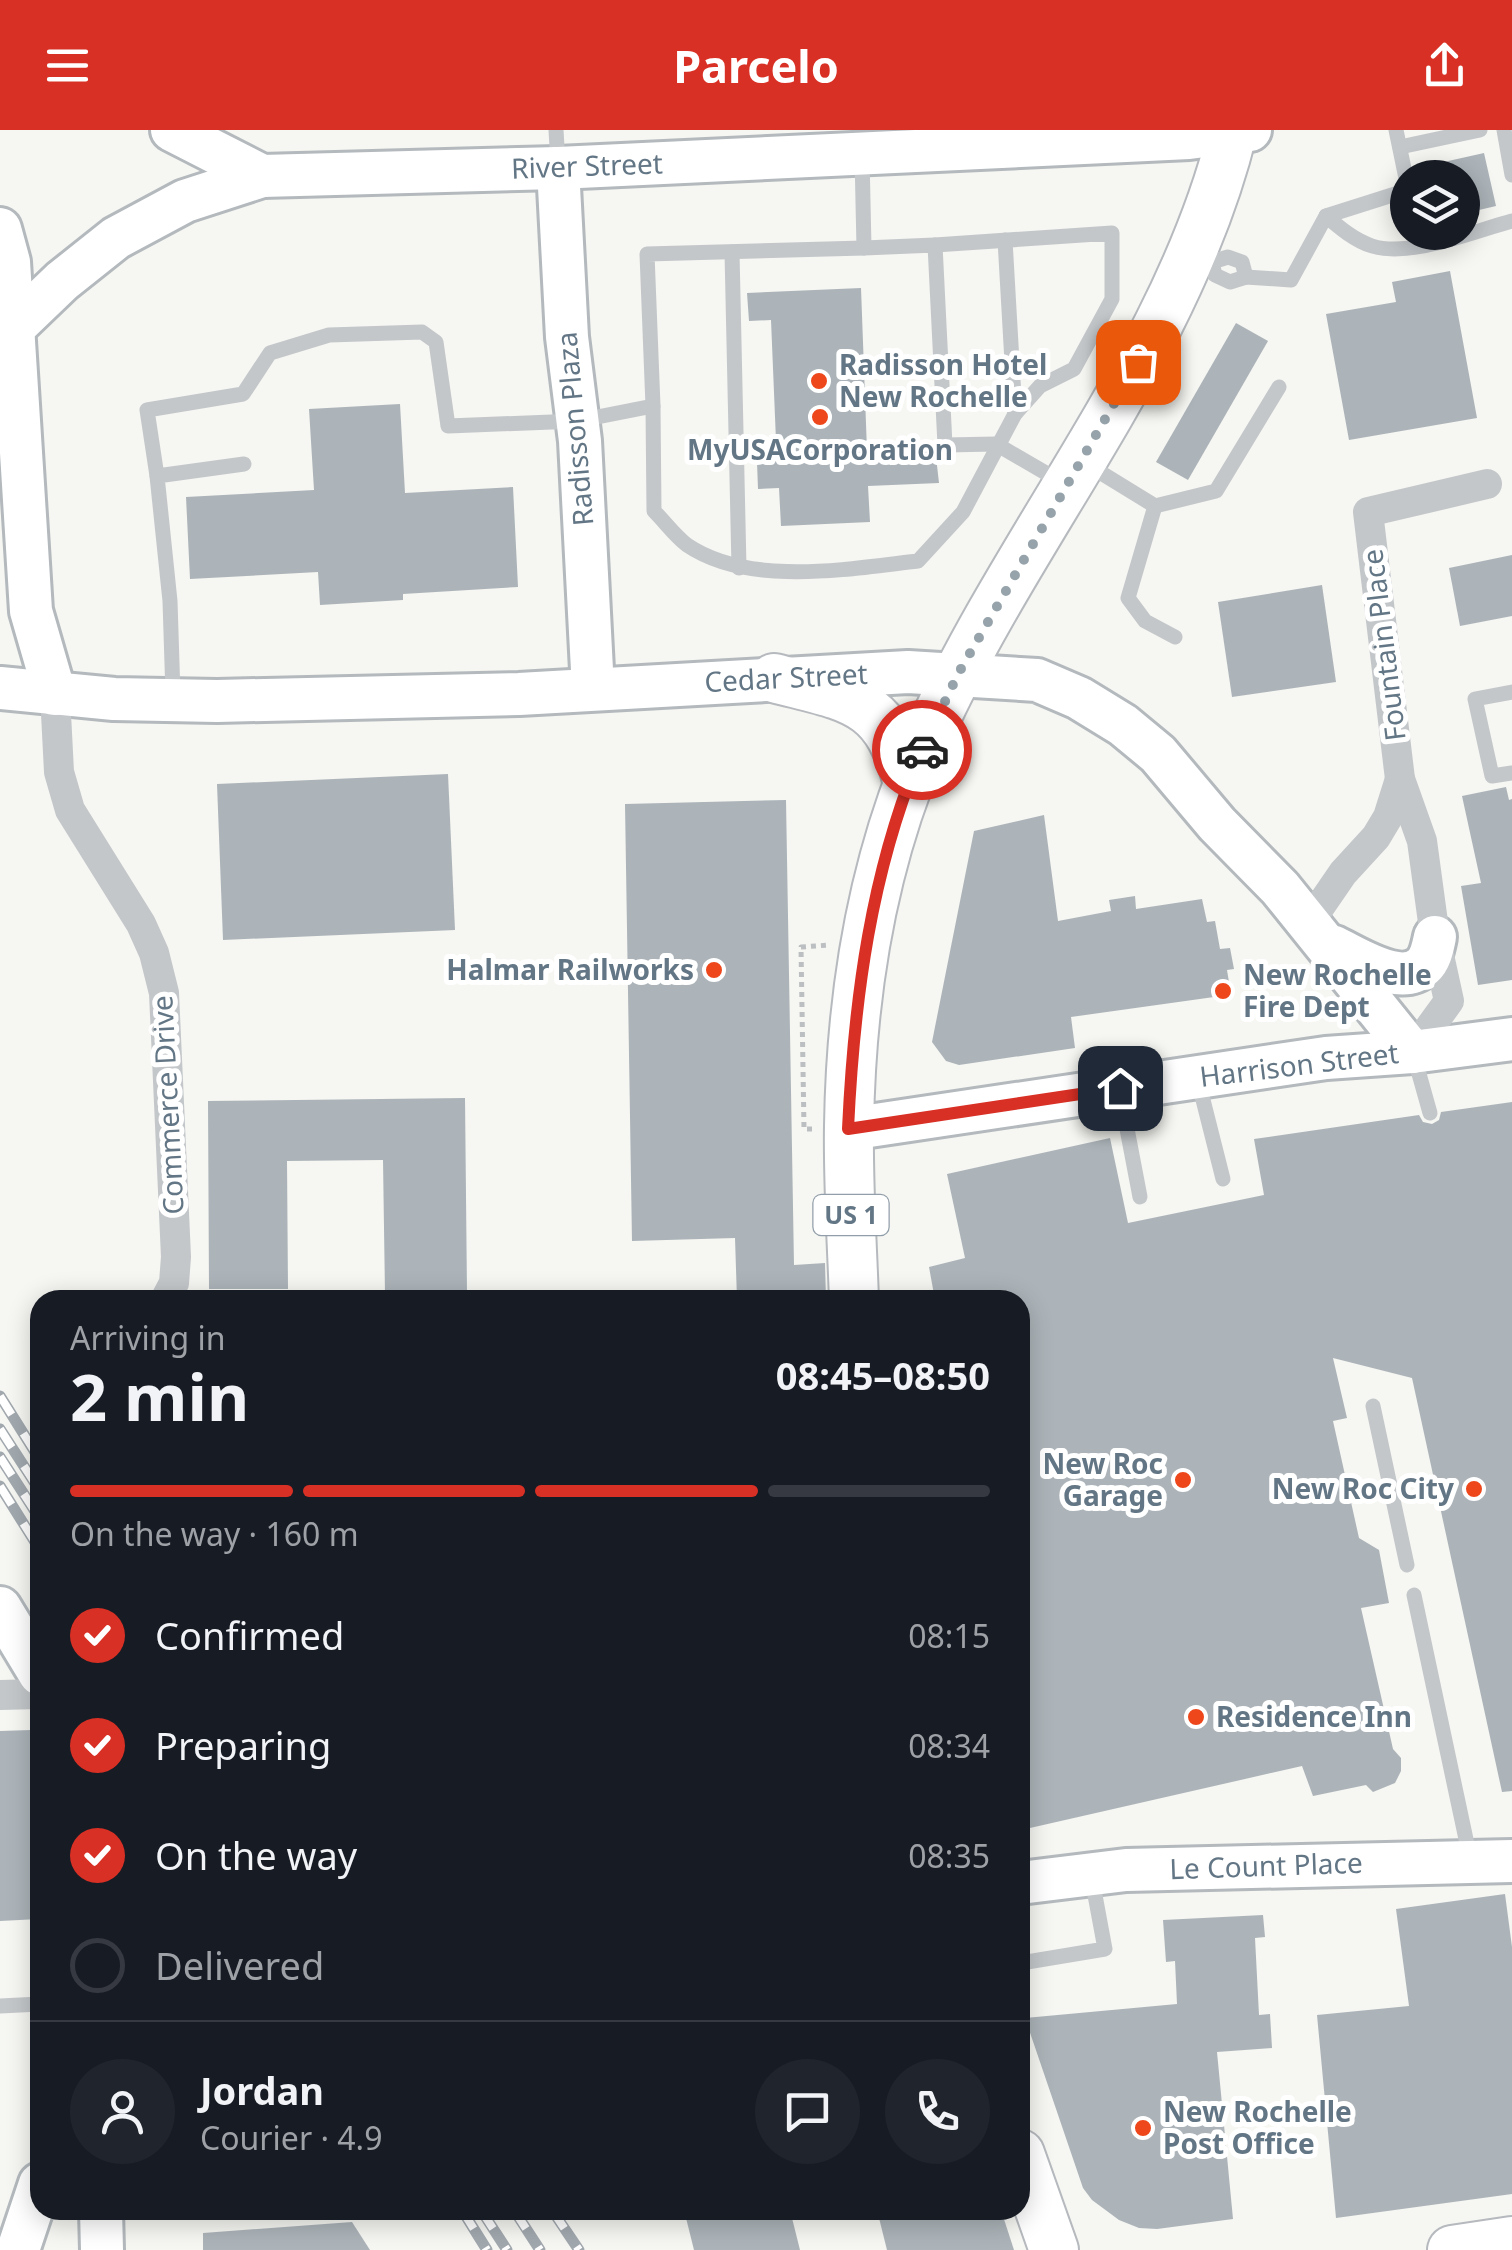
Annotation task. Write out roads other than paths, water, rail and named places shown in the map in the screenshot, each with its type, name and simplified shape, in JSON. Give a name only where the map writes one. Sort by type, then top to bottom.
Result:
[{"type":"main road","name":"US 1","points":[[853,1290],[837,1129],[877,886],[908,784],[958,674],[1156,329],[1202,258],[1215,196],[1239,131]]},
{"type":"main road","points":[[774,678],[846,697],[871,710],[890,733],[908,784]]},
{"type":"main road","points":[[1030,2182],[1054,2250]]},
{"type":"main road","points":[[1452,2250],[1512,2241]]},
{"type":"street","points":[[172,130],[262,176]]},
{"type":"street","name":"River Street","points":[[7,338],[75,269],[116,238],[184,201],[262,176],[557,149],[862,154],[987,139],[1239,131]]},
{"type":"street","name":"Radisson Plaza","points":[[557,149],[592,689]]},
{"type":"street","points":[[0,229],[9,262],[7,338],[31,612],[56,694]]},
{"type":"street","name":"Fountain Place","points":[[1412,1052],[1449,1001],[1435,937],[1422,841],[1400,779],[1368,512],[1487,484]]},
{"type":"street","name":"Cedar Street","points":[[0,688],[173,700],[316,700],[908,672],[1038,680],[1078,698],[1122,725],[1158,754],[1280,888],[1412,1052]]},
{"type":"street","name":"Commerce Drive","points":[[56,694],[59,772],[70,810],[141,924],[154,953],[164,993],[176,1257],[170,1290]]},
{"type":"street","name":"Fountain Place","points":[[1316,934],[1343,872],[1376,837],[1388,817],[1400,779]]},
{"type":"street","points":[[1316,934],[1401,974],[1421,969],[1435,937]]},
{"type":"street","name":"Harrison Street","points":[[837,1129],[1326,1058],[1512,1039]]},
{"type":"street","points":[[0,1608],[30,1658]]},
{"type":"street","points":[[0,1696],[30,1694]]},
{"type":"street","name":"Le Count Place","points":[[1030,1882],[1091,1874],[1257,1865],[1491,1862]]},
{"type":"street","points":[[101,2220],[102,2250]]},
{"type":"lane","points":[[1396,130],[1403,160]]},
{"type":"lane","points":[[1400,147],[1480,130]]},
{"type":"lane","points":[[1504,130],[1512,175]]},
{"type":"lane","points":[[862,154],[864,248]]},
{"type":"lane","points":[[1202,258],[1228,257],[1242,262],[1246,277],[1291,280],[1326,216],[1390,194]]},
{"type":"lane","points":[[1326,216],[1375,247],[1405,250],[1512,221]]},
{"type":"lane","points":[[1112,233],[1112,299],[1074,369],[1040,386],[1015,414],[963,512],[918,561],[838,570],[739,568],[687,544],[654,511],[647,254],[935,245],[1112,233]]},
{"type":"lane","points":[[1005,240],[1015,414]]},
{"type":"lane","points":[[935,245],[945,445],[996,444],[1155,506],[1216,490],[1278,387]]},
{"type":"lane","points":[[732,252],[739,568]]},
{"type":"lane","points":[[173,700],[170,601],[148,410],[243,394],[270,353],[329,336],[422,332],[436,342],[448,426],[577,421],[653,406]]},
{"type":"lane","points":[[157,476],[244,464]]},
{"type":"lane","points":[[1155,506],[1128,598],[1145,621],[1176,638]]},
{"type":"lane","points":[[1512,692],[1475,699],[1492,776],[1512,772]]},
{"type":"lane","points":[[1412,1052],[1430,1113]]},
{"type":"lane","points":[[1198,1076],[1223,1179]]},
{"type":"lane","points":[[1120,1088],[1140,1197]]},
{"type":"lane","points":[[1372,1406],[1407,1565]]},
{"type":"lane","points":[[1414,1595],[1491,1862]]},
{"type":"lane","points":[[1030,1962],[1105,1949],[1091,1874]]},
{"type":"lane","points":[[0,2006],[30,2004]]},
{"type":"railway","points":[[0,1396],[30,1444]]},
{"type":"railway","points":[[0,1429],[30,1476]]},
{"type":"railway","points":[[0,1457],[30,1504]]},
{"type":"railway","points":[[0,1486],[30,1534]]},
{"type":"railway","points":[[468,2220],[487,2250]]},
{"type":"railway","points":[[488,2220],[507,2250]]},
{"type":"railway","points":[[520,2220],[540,2250]]},
{"type":"railway","points":[[559,2220],[579,2250]]},
{"type":"place","name":"Radisson Hotel New Rochelle","points":[[819,381]]},
{"type":"place","name":"MyUSACorporation","points":[[820,417]]},
{"type":"place","name":"Halmar Railworks","points":[[714,970]]},
{"type":"place","name":"New Rochelle Fire Dept","points":[[1223,991]]},
{"type":"place","name":"New Roc Garage","points":[[1183,1480]]},
{"type":"place","name":"New Roc City","points":[[1474,1489]]},
{"type":"place","name":"Residence Inn","points":[[1196,1717]]},
{"type":"place","name":"New Rochelle Post Office","points":[[1143,2128]]}]
